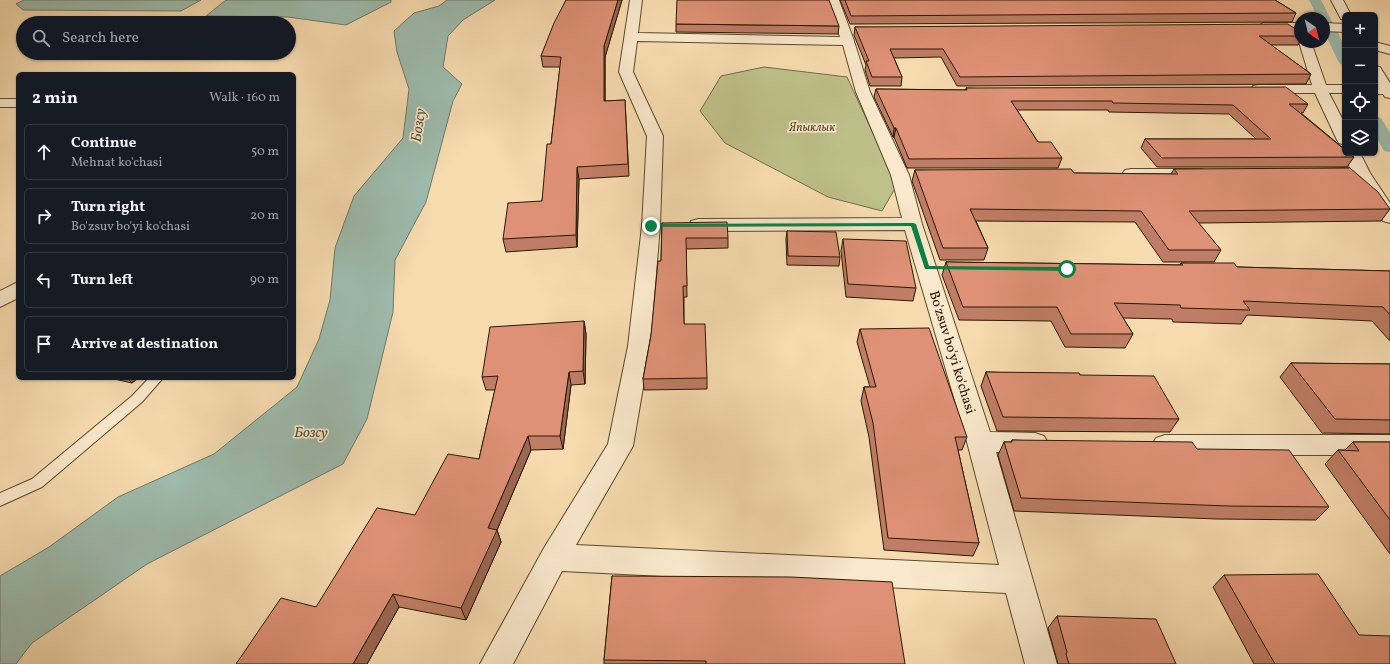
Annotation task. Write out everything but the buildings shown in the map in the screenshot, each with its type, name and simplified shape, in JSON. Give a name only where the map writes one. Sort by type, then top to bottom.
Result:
[{"type":"street","points":[[496,664],[554,557],[620,446],[639,346],[667,226],[654,136],[626,72],[636,0]]},
{"type":"street","name":"Bo'zsuv bo'yi ko'chasi","points":[[833,0],[851,33],[871,92],[908,175],[913,224],[934,268],[1017,580],[1041,664]]},
{"type":"street","points":[[1337,0],[1343,12]]},
{"type":"street","points":[[1252,27],[1294,27]]},
{"type":"street","points":[[1330,27],[1342,28]]},
{"type":"street","points":[[631,37],[851,33]]},
{"type":"street","points":[[1378,47],[1390,50]]},
{"type":"street","points":[[1307,48],[1342,133]]},
{"type":"street","points":[[1378,77],[1384,92]]},
{"type":"street","points":[[1241,89],[1342,89]]},
{"type":"street","points":[[0,103],[16,103]]},
{"type":"street","points":[[1353,156],[1361,173],[1390,217]]},
{"type":"street","points":[[1314,173],[1361,173]]},
{"type":"street","points":[[1115,174],[1218,174]]},
{"type":"street","points":[[667,226],[913,224]]},
{"type":"street","points":[[0,300],[16,290]]},
{"type":"street","points":[[980,442],[1060,443]]},
{"type":"street","points":[[1140,444],[1390,445]]},
{"type":"street","points":[[554,557],[1017,580]]},
{"type":"lane","points":[[0,500],[37,483],[137,399],[155,380]]},
{"type":"green space","name":"Япыклык","points":[[764,67],[847,77],[897,185],[882,211],[828,197],[725,143],[700,111],[721,76]]},
{"type":"water","points":[[24,0],[201,0],[181,11],[23,10],[16,4]]},
{"type":"water","points":[[226,0],[391,0],[391,2],[346,25],[296,18],[296,16],[206,16]]},
{"type":"water","name":"Бозсу","points":[[447,0],[495,0],[463,20],[448,36],[443,67],[462,84],[453,101],[426,202],[395,260],[393,312],[367,419],[343,464],[147,564],[32,643],[16,664],[0,664],[0,576],[49,547],[118,497],[214,454],[297,387],[319,339],[330,300],[335,248],[354,196],[403,138],[409,89],[397,52],[394,31],[414,13],[439,6]]},
{"type":"waterway","points":[[1315,0],[1342,55]]},
{"type":"waterway","points":[[1378,126],[1390,147]]},
{"type":"route","points":[[651,226],[913,224],[927,267],[1067,269]]}]
